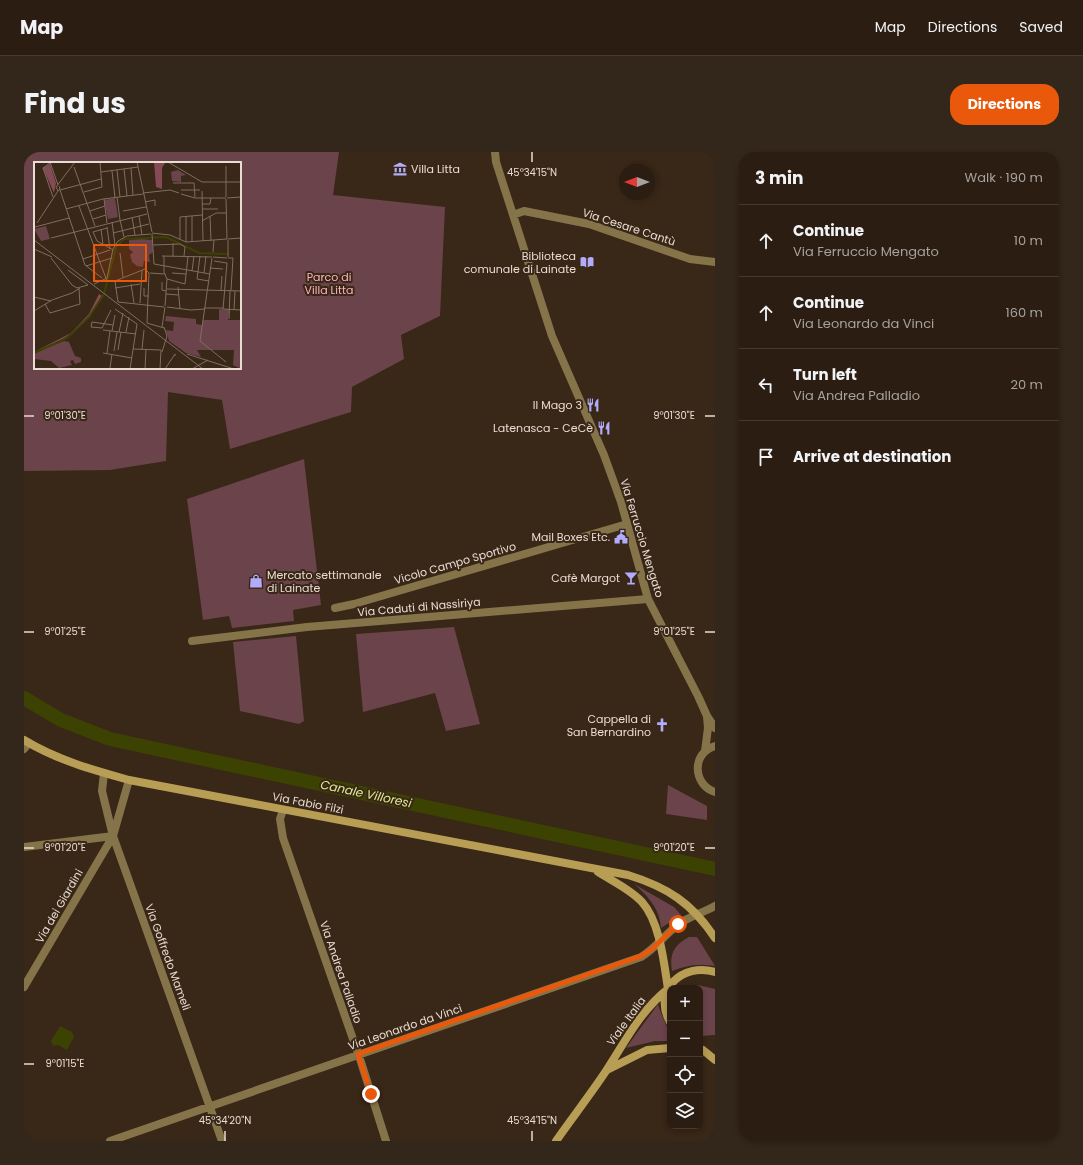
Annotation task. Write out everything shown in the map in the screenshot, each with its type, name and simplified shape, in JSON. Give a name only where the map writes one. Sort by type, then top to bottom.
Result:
[{"type":"street","name":"Via Ferruccio Mengato","points":[[495,152],[496,162],[542,312],[604,454],[627,524],[648,599],[707,716],[715,728]]},
{"type":"street","name":"Via Cesare Cantù","points":[[512,215],[524,211],[589,224],[690,259],[715,262]]},
{"type":"street","name":"Vicolo Campo Sportivo","points":[[335,608],[354,604],[627,524]]},
{"type":"street","name":"Via Caduti di Nassiriya","points":[[192,641],[307,627],[648,599]]},
{"type":"street","name":"Via Ferruccio Mengato","points":[[707,716],[708,728],[705,751],[698,764],[698,777],[705,787],[715,792]]},
{"type":"street","name":"Via Fabio Filzi","points":[[26,744],[54,756],[130,780],[628,875],[665,889],[685,902],[697,914],[715,938]]},
{"type":"street","points":[[705,751],[715,746]]},
{"type":"street","name":"Via Goffredo Mameli","points":[[104,773],[102,791],[113,836],[222,1141]]},
{"type":"street","points":[[24,847],[113,836],[130,780]]},
{"type":"street","name":"Via Andrea Palladio","points":[[283,810],[280,819],[283,838],[358,1054],[386,1141]]},
{"type":"street","name":"Via dei Giardini","points":[[25,982],[113,836]]},
{"type":"street","name":"Via Fabio Filzi","points":[[594,869],[642,902],[654,922],[659,942]]},
{"type":"street","points":[[667,985],[659,942],[674,927],[715,906]]},
{"type":"street","name":"Via Leonardo da Vinci","points":[[110,1141],[620,964],[641,956],[659,942]]},
{"type":"street","name":"Viale Italia","points":[[671,985],[676,979],[688,971],[698,969],[715,972]]},
{"type":"street","name":"Viale Italia","points":[[556,1141],[606,1070],[648,1006],[667,990]]},
{"type":"street","points":[[667,996],[665,1009],[667,1014]]},
{"type":"street","name":"Viale Italia","points":[[606,1070],[648,1050],[667,1048]]},
{"type":"street","points":[[703,1049],[715,1052]]},
{"type":"street","points":[[703,1051],[715,1060]]},
{"type":"green space","name":"Parco di Villa Litta","points":[[24,152],[339,152],[333,195],[445,207],[440,316],[401,335],[404,359],[352,387],[351,412],[230,449],[222,400],[168,392],[166,461],[110,470],[24,471]]},
{"type":"green space","points":[[304,459],[321,605],[293,610],[294,621],[232,628],[229,616],[203,620],[187,499]]},
{"type":"green space","points":[[454,627],[480,724],[446,731],[435,693],[363,712],[356,634]]},
{"type":"green space","points":[[296,636],[304,721],[299,724],[240,711],[233,642]]},
{"type":"green space","points":[[668,785],[707,806],[707,820],[666,814]]},
{"type":"green space","points":[[634,884],[674,907],[681,915],[661,928],[656,909],[644,893]]},
{"type":"green space","points":[[689,937],[697,937],[715,966],[703,965],[683,967],[672,971],[671,960],[676,947]]},
{"type":"green space","points":[[703,986],[715,989],[715,1035],[703,1036]]},
{"type":"green space","points":[[658,1004],[667,1027],[667,1041],[655,1041],[626,1048]]},
{"type":"shaded area","points":[[60,1026],[72,1032],[74,1037],[67,1050],[58,1045],[53,1046],[51,1041]]},
{"type":"waterway","name":"Canale Villoresi","points":[[24,698],[61,720],[110,739],[715,869]]},
{"type":"place","name":"Villa Litta","points":[[400,169]]},
{"type":"place","name":"Biblioteca comunale di Lainate","points":[[587,262]]},
{"type":"place","name":"Il Mago 3","points":[[593,405]]},
{"type":"place","name":"Latenasca - CeCè","points":[[604,428]]},
{"type":"place","name":"Mail Boxes Etc.","points":[[621,537]]},
{"type":"place","name":"Cafè Margot","points":[[631,578]]},
{"type":"place","name":"Mercato settimanale di Lainate","points":[[256,581]]},
{"type":"place","name":"Cappella di San Bernardino","points":[[662,725]]},
{"type":"route","points":[[371,1094],[358,1054],[646,954],[678,924]]}]
